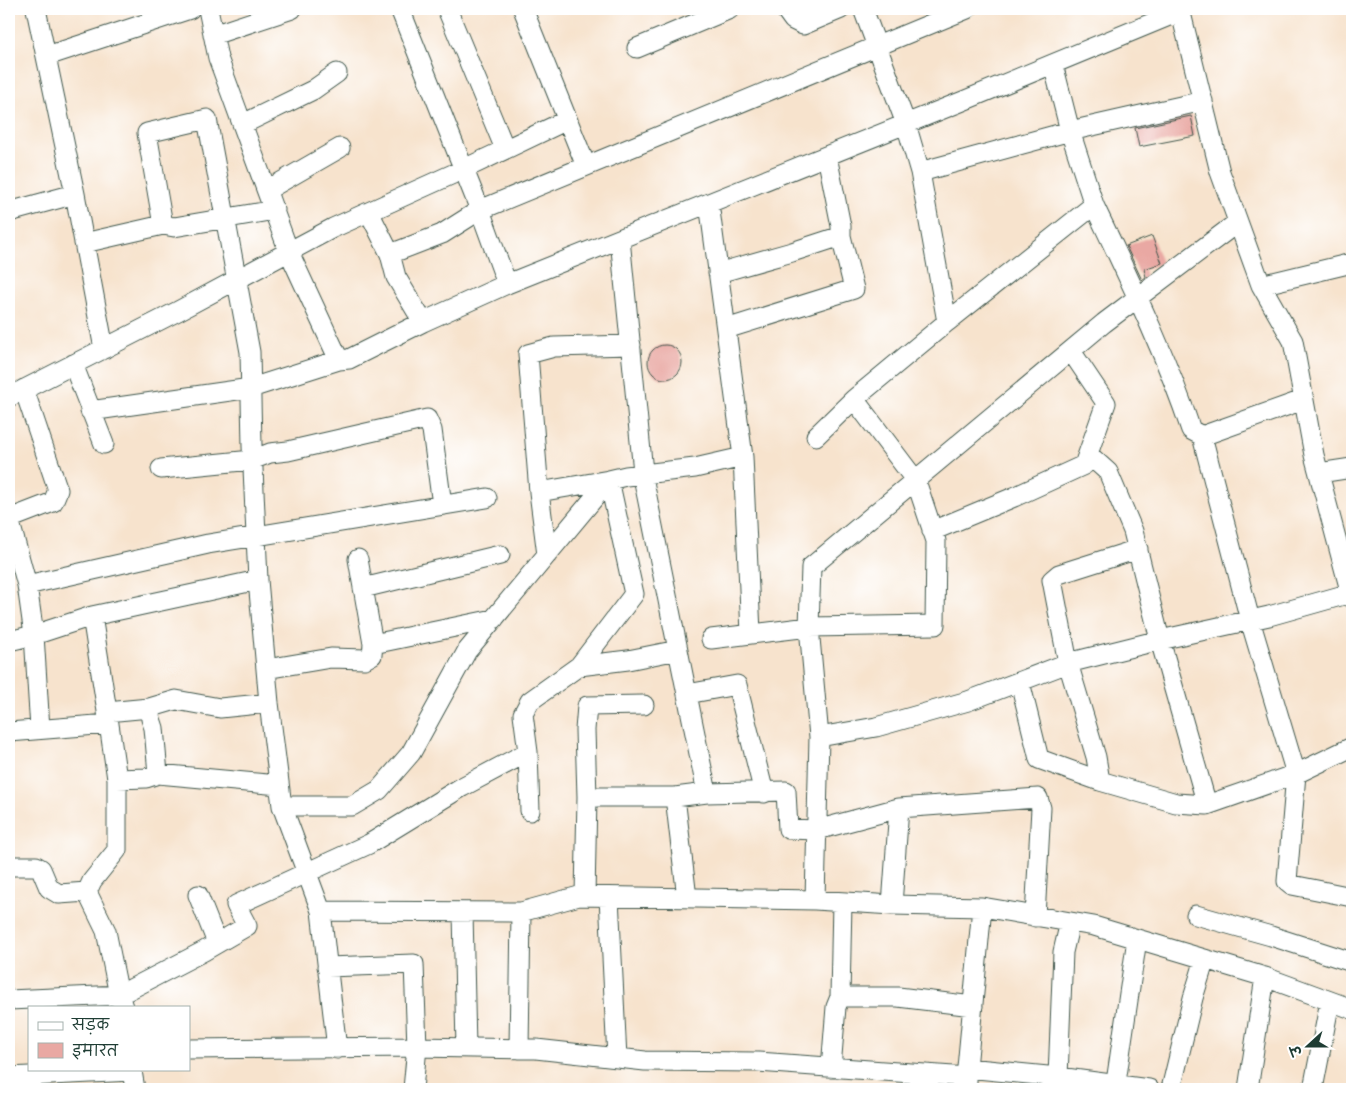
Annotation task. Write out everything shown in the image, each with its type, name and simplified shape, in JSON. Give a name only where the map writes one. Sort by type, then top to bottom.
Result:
[{"type":"street","points":[[36,9],[75,194],[104,348]]},
{"type":"street","points":[[47,56],[190,9]]},
{"type":"street","points":[[208,9],[218,58],[268,190],[289,252],[339,360]]},
{"type":"street","points":[[213,35],[292,9]]},
{"type":"street","points":[[400,9],[480,210],[507,284]]},
{"type":"street","points":[[447,9],[505,149]]},
{"type":"street","points":[[523,9],[586,166]]},
{"type":"street","points":[[637,48],[730,9]]},
{"type":"street","points":[[785,9],[793,20],[803,25],[841,9]]},
{"type":"street","points":[[863,9],[906,124],[920,172],[947,322]]},
{"type":"street","points":[[390,254],[442,234],[480,210],[967,9]]},
{"type":"street","points":[[90,410],[251,388],[339,360],[349,359],[423,322],[507,284],[906,124],[1180,10],[1220,172],[1262,285],[1293,341],[1303,400],[1319,473],[1352,596],[1068,663],[968,701],[876,727],[819,737]]},
{"type":"street","points":[[1053,64],[1070,131],[1094,206],[1176,383],[1191,430],[1202,436],[1250,620],[1296,774],[1287,881],[1292,885],[1352,897]]},
{"type":"street","points":[[243,124],[313,90],[337,73]]},
{"type":"street","points":[[920,172],[1070,131],[1203,101]]},
{"type":"street","points":[[163,225],[147,133],[207,119],[250,352],[252,460],[258,580],[269,704],[279,785],[282,806],[320,911],[337,1049]]},
{"type":"street","points":[[40,729],[34,636],[26,585],[9,519],[53,502],[58,490],[16,393],[333,228],[567,120]]},
{"type":"street","points":[[268,190],[340,148]]},
{"type":"street","points":[[726,329],[854,289],[841,236],[841,226],[826,156]]},
{"type":"street","points":[[9,212],[75,194]]},
{"type":"street","points":[[709,203],[743,457],[751,633]]},
{"type":"street","points":[[816,436],[854,399],[947,322],[1094,206]]},
{"type":"street","points":[[84,243],[163,225],[174,227],[275,210]]},
{"type":"street","points":[[369,212],[390,254],[396,278],[423,322]]},
{"type":"street","points":[[815,900],[819,737],[809,627],[811,566],[1071,351],[1238,222]]},
{"type":"street","points":[[718,273],[841,236]]},
{"type":"street","points":[[620,239],[644,474],[707,793]]},
{"type":"street","points":[[1262,285],[1352,263]]},
{"type":"street","points":[[547,555],[528,354],[554,347],[630,344]]},
{"type":"street","points":[[932,531],[1084,465],[1106,403],[1071,351]]},
{"type":"street","points":[[74,364],[104,444]]},
{"type":"street","points":[[711,639],[809,627],[935,625],[936,540],[916,481],[854,399]]},
{"type":"street","points":[[1202,436],[1303,400]]},
{"type":"street","points":[[161,469],[252,460],[270,453],[288,451],[427,419],[432,430],[442,505]]},
{"type":"street","points":[[1088,454],[1108,472],[1133,531],[1160,640],[1206,805]]},
{"type":"street","points":[[540,492],[626,476],[695,468],[743,457]]},
{"type":"street","points":[[1319,473],[1352,468]]},
{"type":"street","points":[[282,806],[352,806],[379,790],[411,753],[467,651],[609,480]]},
{"type":"street","points":[[530,811],[528,752],[523,714],[530,701],[579,666],[634,594],[609,480]]},
{"type":"street","points":[[26,585],[208,544],[487,498]]},
{"type":"street","points":[[1100,780],[1096,757],[1068,663],[1052,580],[1059,574],[1138,549]]},
{"type":"street","points":[[363,588],[500,555]]},
{"type":"street","points":[[266,669],[331,658],[365,659],[372,655],[373,644],[358,559]]},
{"type":"street","points":[[9,641],[34,636],[92,616],[258,580]]},
{"type":"street","points":[[87,892],[92,881],[117,850],[117,779],[92,616]]},
{"type":"street","points":[[373,644],[494,619]]},
{"type":"street","points":[[579,666],[628,660],[678,650]]},
{"type":"street","points":[[1020,682],[1039,759],[1176,803],[1206,805],[1296,774],[1352,747]]},
{"type":"street","points":[[687,694],[737,685],[764,793]]},
{"type":"street","points":[[9,732],[108,718],[176,700],[220,708],[269,704]]},
{"type":"street","points":[[585,896],[587,797],[585,730],[587,706],[644,705]]},
{"type":"street","points":[[151,719],[154,728],[158,774]]},
{"type":"street","points":[[9,1000],[121,1001],[247,926],[236,904],[369,844],[462,788],[528,752]]},
{"type":"street","points":[[117,779],[146,778],[158,774],[279,785]]},
{"type":"street","points":[[587,797],[675,797],[707,793],[786,791],[788,829],[817,830],[899,808],[1038,798],[1042,808],[1035,917]]},
{"type":"street","points":[[675,797],[687,898]]},
{"type":"street","points":[[892,905],[899,808]]},
{"type":"street","points":[[9,866],[36,866],[41,869],[49,888],[59,894],[87,892]]},
{"type":"street","points":[[87,892],[106,931],[121,1001]]},
{"type":"street","points":[[198,895],[216,943]]},
{"type":"street","points":[[320,911],[520,912],[579,896],[815,900],[982,908],[1094,926],[1265,977],[1352,1009]]},
{"type":"street","points":[[609,897],[617,1058]]},
{"type":"street","points":[[831,1068],[836,1007],[840,997],[842,902]]},
{"type":"street","points":[[967,1078],[982,908]]},
{"type":"street","points":[[462,912],[466,1048]]},
{"type":"street","points":[[519,1049],[520,912]]},
{"type":"street","points":[[1196,915],[1271,936],[1352,962]]},
{"type":"street","points":[[1058,1077],[1063,952],[1070,922]]},
{"type":"street","points":[[1116,1087],[1138,939]]},
{"type":"street","points":[[1171,1089],[1193,998],[1206,959]]},
{"type":"street","points":[[327,967],[414,964],[417,1047],[413,1089]]},
{"type":"street","points":[[1248,1089],[1265,977]]},
{"type":"street","points":[[840,997],[898,997],[973,1006]]},
{"type":"street","points":[[1313,1089],[1330,1001]]},
{"type":"street","points":[[190,1049],[417,1047],[519,1049],[645,1061],[758,1062],[967,1078],[1058,1077],[1093,1086],[1149,1089]]},
{"type":"street","points":[[9,1077],[133,1076]]},
{"type":"building","points":[[1191,116],[1195,136],[1139,147],[1135,128]]},
{"type":"building","points":[[1152,236],[1162,263],[1144,269],[1146,277],[1142,280],[1126,246]]},
{"type":"building","points":[[665,345],[677,350],[682,362],[677,374],[665,379],[653,374],[648,362],[653,350]]}]
